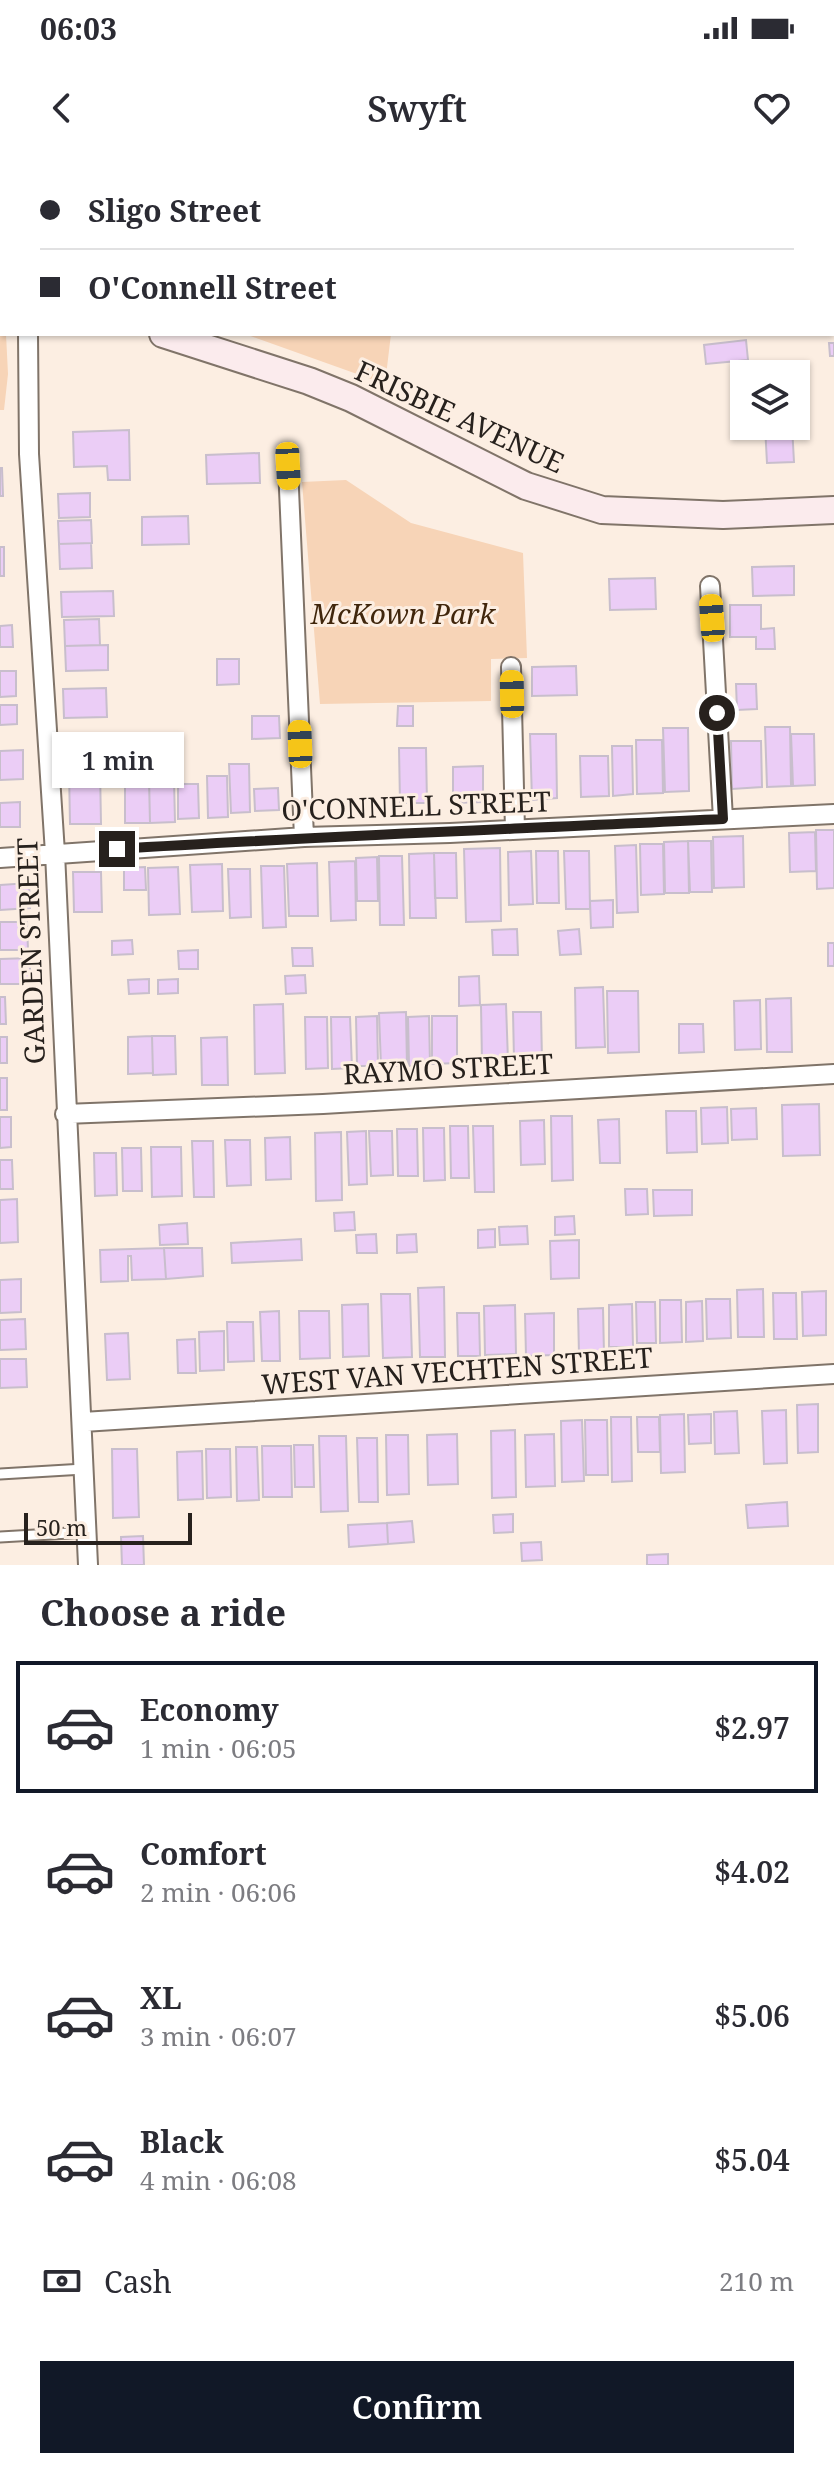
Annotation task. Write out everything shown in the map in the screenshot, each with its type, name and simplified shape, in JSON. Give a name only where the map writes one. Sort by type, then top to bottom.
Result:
[{"type":"street","name":"GARDEN STREET","points":[[28,336],[29,454],[55,853],[88,1565]]},
{"type":"street","name":"FRISBIE AVENUE","points":[[169,336],[323,386],[526,486],[602,510],[723,515],[834,510]]},
{"type":"street","points":[[288,466],[304,837]]},
{"type":"street","points":[[710,586],[723,819]]},
{"type":"street","points":[[511,667],[515,830]]},
{"type":"street","name":"O'CONNELL STREET","points":[[0,858],[304,837],[834,814]]},
{"type":"street","name":"RAYMO STREET","points":[[65,1114],[323,1104],[834,1074]]},
{"type":"street","name":"WEST VAN VECHTEN STREET","points":[[83,1422],[834,1374]]},
{"type":"lane","points":[[0,1474],[85,1469]]},
{"type":"lane","points":[[0,1537],[87,1532]]},
{"type":"green space","points":[[0,336],[6,336],[8,374],[4,410],[0,410]]},
{"type":"green space","points":[[251,336],[391,336],[385,384]]},
{"type":"green space","name":"McKown Park","points":[[346,480],[411,523],[523,553],[527,658],[491,659],[491,701],[320,704],[302,482]]},
{"type":"building","points":[[746,340],[748,360],[706,364],[704,345]]},
{"type":"building","points":[[829,343],[834,343],[834,356],[830,356]]},
{"type":"building","points":[[129,430],[130,480],[108,480],[107,466],[74,467],[73,432]]},
{"type":"building","points":[[766,440],[793,440],[794,462],[767,463]]},
{"type":"building","points":[[259,453],[260,483],[207,484],[206,455]]},
{"type":"building","points":[[2,468],[3,496],[0,496]]},
{"type":"building","points":[[90,493],[90,517],[59,518],[58,494]]},
{"type":"building","points":[[188,516],[189,544],[142,545],[142,517]]},
{"type":"building","points":[[91,520],[92,543],[59,544],[58,521]]},
{"type":"building","points":[[91,543],[92,568],[60,569],[59,544]]},
{"type":"building","points":[[0,547],[4,547],[4,576],[0,576]]},
{"type":"building","points":[[794,566],[794,595],[753,596],[752,567]]},
{"type":"building","points":[[655,578],[656,609],[610,610],[609,579]]},
{"type":"building","points":[[113,591],[114,616],[62,617],[61,592]]},
{"type":"building","points":[[730,605],[761,605],[761,629],[774,628],[775,649],[756,649],[756,637],[730,637]]},
{"type":"building","points":[[99,619],[100,645],[65,646],[64,620]]},
{"type":"building","points":[[12,625],[13,647],[0,647],[0,626]]},
{"type":"building","points":[[108,645],[108,670],[66,671],[65,646]]},
{"type":"building","points":[[217,659],[239,659],[239,684],[217,685]]},
{"type":"building","points":[[576,666],[577,695],[532,696],[532,667]]},
{"type":"building","points":[[0,671],[16,671],[16,696],[0,697]]},
{"type":"building","points":[[736,684],[756,684],[757,709],[737,710]]},
{"type":"building","points":[[106,688],[107,717],[64,718],[63,689]]},
{"type":"building","points":[[0,705],[17,705],[17,724],[0,725]]},
{"type":"building","points":[[398,706],[413,706],[413,726],[397,726]]},
{"type":"building","points":[[252,716],[279,716],[280,738],[252,739]]},
{"type":"building","points":[[765,727],[790,727],[791,786],[767,787]]},
{"type":"building","points":[[663,728],[688,728],[689,791],[665,792]]},
{"type":"building","points":[[530,734],[556,734],[557,798],[532,800]]},
{"type":"building","points":[[791,734],[814,734],[815,785],[793,786]]},
{"type":"building","points":[[636,740],[662,740],[663,793],[637,794]]},
{"type":"building","points":[[731,741],[761,741],[762,787],[732,789]]},
{"type":"building","points":[[612,746],[632,746],[633,794],[613,796]]},
{"type":"building","points":[[399,748],[426,748],[427,803],[400,803]]},
{"type":"building","points":[[23,750],[23,779],[0,780],[0,751]]},
{"type":"building","points":[[580,756],[608,756],[609,796],[581,797]]},
{"type":"building","points":[[229,764],[249,764],[250,812],[231,813]]},
{"type":"building","points":[[483,766],[483,802],[453,803],[453,767]]},
{"type":"building","points":[[100,769],[101,824],[70,824],[69,770]]},
{"type":"building","points":[[149,776],[150,823],[125,823],[125,777]]},
{"type":"building","points":[[207,776],[227,776],[228,817],[208,818]]},
{"type":"building","points":[[174,780],[175,822],[150,823],[149,781]]},
{"type":"building","points":[[178,784],[198,784],[199,818],[178,819]]},
{"type":"building","points":[[278,788],[279,810],[255,811],[254,789]]},
{"type":"building","points":[[20,802],[20,827],[0,827],[0,803]]},
{"type":"building","points":[[816,830],[834,830],[834,888],[817,889]]},
{"type":"building","points":[[815,832],[816,871],[790,872],[789,833]]},
{"type":"building","points":[[743,836],[744,887],[714,888],[713,837]]},
{"type":"building","points":[[688,841],[689,893],[665,893],[664,842]]},
{"type":"building","points":[[688,841],[711,841],[712,892],[690,892]]},
{"type":"building","points":[[640,844],[663,844],[664,894],[641,895]]},
{"type":"building","points":[[636,845],[638,912],[617,913],[615,846]]},
{"type":"building","points":[[500,848],[501,921],[466,922],[464,849]]},
{"type":"building","points":[[531,851],[533,904],[509,905],[508,852]]},
{"type":"building","points":[[536,851],[558,851],[559,903],[537,903]]},
{"type":"building","points":[[564,851],[589,851],[590,909],[566,909]]},
{"type":"building","points":[[434,853],[436,918],[410,918],[409,854]]},
{"type":"building","points":[[434,853],[456,853],[457,898],[435,898]]},
{"type":"building","points":[[379,856],[402,856],[404,925],[380,925]]},
{"type":"building","points":[[377,857],[378,901],[357,901],[356,858]]},
{"type":"building","points":[[355,861],[356,920],[331,921],[329,862]]},
{"type":"building","points":[[317,863],[318,916],[289,916],[287,864]]},
{"type":"building","points":[[222,864],[223,911],[192,912],[190,865]]},
{"type":"building","points":[[261,866],[284,866],[286,927],[263,928]]},
{"type":"building","points":[[145,867],[146,890],[124,890],[124,868]]},
{"type":"building","points":[[178,867],[180,914],[149,915],[148,868]]},
{"type":"building","points":[[228,869],[250,869],[251,917],[230,918]]},
{"type":"building","points":[[73,872],[101,872],[102,912],[74,912]]},
{"type":"building","points":[[29,883],[30,908],[0,910],[0,885]]},
{"type":"building","points":[[613,900],[613,927],[591,928],[590,901]]},
{"type":"building","points":[[0,922],[27,922],[28,950],[0,950]]},
{"type":"building","points":[[517,929],[518,955],[493,955],[492,930]]},
{"type":"building","points":[[579,929],[581,954],[560,955],[558,931]]},
{"type":"building","points":[[132,940],[133,954],[112,955],[112,941]]},
{"type":"building","points":[[828,943],[834,943],[834,966],[828,966]]},
{"type":"building","points":[[292,948],[312,948],[313,966],[293,966]]},
{"type":"building","points":[[198,950],[198,969],[179,969],[178,951]]},
{"type":"building","points":[[30,958],[30,984],[0,984],[0,959]]},
{"type":"building","points":[[305,975],[306,993],[286,994],[285,976]]},
{"type":"building","points":[[479,976],[480,1005],[459,1006],[459,977]]},
{"type":"building","points":[[149,979],[149,993],[129,994],[128,980]]},
{"type":"building","points":[[178,979],[178,993],[158,994],[158,980]]},
{"type":"building","points":[[603,987],[605,1047],[576,1048],[575,988]]},
{"type":"building","points":[[607,991],[638,991],[639,1052],[608,1053]]},
{"type":"building","points":[[0,997],[5,997],[6,1024],[0,1024]]},
{"type":"building","points":[[791,998],[792,1052],[767,1052],[766,999]]},
{"type":"building","points":[[760,1000],[761,1049],[735,1050],[734,1001]]},
{"type":"building","points":[[283,1004],[285,1073],[255,1074],[254,1005]]},
{"type":"building","points":[[506,1004],[508,1061],[482,1062],[481,1005]]},
{"type":"building","points":[[406,1012],[407,1066],[381,1066],[379,1013]]},
{"type":"building","points":[[513,1012],[541,1012],[542,1060],[514,1060]]},
{"type":"building","points":[[377,1016],[378,1066],[357,1066],[356,1017]]},
{"type":"building","points":[[429,1016],[430,1065],[409,1066],[408,1017]]},
{"type":"building","points":[[432,1016],[457,1016],[457,1063],[432,1064]]},
{"type":"building","points":[[305,1017],[327,1017],[328,1068],[306,1069]]},
{"type":"building","points":[[331,1017],[350,1017],[352,1068],[332,1069]]},
{"type":"building","points":[[679,1024],[703,1024],[704,1052],[679,1053]]},
{"type":"building","points":[[152,1036],[153,1073],[128,1074],[128,1037]]},
{"type":"building","points":[[152,1036],[175,1036],[176,1074],[153,1075]]},
{"type":"building","points":[[0,1037],[7,1037],[7,1063],[0,1063]]},
{"type":"building","points":[[227,1037],[228,1085],[202,1085],[201,1038]]},
{"type":"building","points":[[0,1078],[7,1078],[7,1110],[0,1110]]},
{"type":"building","points":[[819,1104],[820,1155],[783,1156],[782,1105]]},
{"type":"building","points":[[727,1107],[728,1143],[702,1144],[701,1108]]},
{"type":"building","points":[[756,1108],[757,1139],[732,1140],[731,1109]]},
{"type":"building","points":[[666,1111],[696,1111],[697,1152],[667,1153]]},
{"type":"building","points":[[551,1116],[572,1116],[573,1180],[552,1181]]},
{"type":"building","points":[[0,1117],[11,1117],[11,1147],[0,1148]]},
{"type":"building","points":[[619,1119],[620,1163],[600,1163],[598,1120]]},
{"type":"building","points":[[544,1120],[545,1164],[521,1165],[520,1121]]},
{"type":"building","points":[[450,1126],[468,1126],[469,1178],[451,1178]]},
{"type":"building","points":[[473,1126],[493,1126],[494,1192],[475,1192]]},
{"type":"building","points":[[423,1128],[444,1128],[445,1180],[424,1181]]},
{"type":"building","points":[[397,1129],[417,1129],[418,1176],[398,1176]]},
{"type":"building","points":[[366,1131],[367,1184],[349,1185],[347,1132]]},
{"type":"building","points":[[369,1131],[392,1131],[393,1175],[371,1176]]},
{"type":"building","points":[[341,1132],[342,1200],[316,1201],[315,1133]]},
{"type":"building","points":[[290,1137],[291,1179],[266,1180],[265,1138]]},
{"type":"building","points":[[225,1140],[250,1140],[251,1185],[227,1186]]},
{"type":"building","points":[[192,1141],[213,1141],[214,1197],[194,1197]]},
{"type":"building","points":[[151,1147],[181,1147],[182,1196],[152,1197]]},
{"type":"building","points":[[122,1148],[141,1148],[142,1191],[123,1191]]},
{"type":"building","points":[[94,1153],[116,1153],[117,1195],[95,1196]]},
{"type":"building","points":[[0,1160],[12,1160],[13,1189],[0,1189]]},
{"type":"building","points":[[625,1189],[647,1189],[648,1214],[626,1215]]},
{"type":"building","points":[[653,1190],[692,1190],[692,1215],[654,1216]]},
{"type":"building","points":[[17,1199],[18,1242],[0,1243],[0,1200]]},
{"type":"building","points":[[354,1212],[355,1230],[335,1231],[334,1213]]},
{"type":"building","points":[[574,1216],[575,1234],[555,1235],[555,1217]]},
{"type":"building","points":[[187,1223],[188,1244],[160,1245],[159,1225]]},
{"type":"building","points":[[527,1226],[528,1244],[500,1245],[499,1227]]},
{"type":"building","points":[[495,1229],[495,1247],[478,1248],[478,1230]]},
{"type":"building","points":[[376,1234],[377,1253],[357,1253],[356,1235]]},
{"type":"building","points":[[416,1234],[417,1252],[397,1253],[397,1235]]},
{"type":"building","points":[[301,1239],[302,1260],[232,1263],[231,1243]]},
{"type":"building","points":[[579,1240],[579,1278],[551,1279],[550,1241]]},
{"type":"building","points":[[164,1248],[166,1279],[132,1280],[131,1256],[128,1256],[128,1281],[101,1282],[100,1250]]},
{"type":"building","points":[[164,1248],[202,1248],[203,1276],[166,1279]]},
{"type":"building","points":[[21,1279],[21,1312],[0,1313],[0,1280]]},
{"type":"building","points":[[444,1287],[445,1357],[420,1357],[418,1288]]},
{"type":"building","points":[[763,1289],[764,1337],[738,1337],[737,1290]]},
{"type":"building","points":[[826,1291],[826,1335],[803,1336],[802,1292]]},
{"type":"building","points":[[773,1293],[796,1293],[797,1339],[774,1339]]},
{"type":"building","points":[[381,1294],[410,1294],[412,1357],[383,1358]]},
{"type":"building","points":[[706,1299],[730,1299],[731,1338],[707,1339]]},
{"type":"building","points":[[660,1300],[681,1300],[682,1342],[660,1343]]},
{"type":"building","points":[[702,1301],[703,1341],[686,1342],[686,1302]]},
{"type":"building","points":[[636,1302],[655,1302],[656,1343],[637,1343]]},
{"type":"building","points":[[368,1304],[369,1356],[343,1357],[342,1305]]},
{"type":"building","points":[[632,1304],[633,1347],[609,1347],[609,1305]]},
{"type":"building","points":[[515,1305],[516,1354],[485,1355],[484,1306]]},
{"type":"building","points":[[603,1308],[604,1354],[579,1355],[578,1309]]},
{"type":"building","points":[[279,1311],[280,1361],[262,1361],[260,1312]]},
{"type":"building","points":[[299,1311],[329,1311],[330,1358],[300,1359]]},
{"type":"building","points":[[457,1313],[479,1313],[480,1356],[458,1356]]},
{"type":"building","points":[[554,1313],[554,1355],[526,1356],[525,1314]]},
{"type":"building","points":[[25,1319],[26,1349],[0,1350],[0,1320]]},
{"type":"building","points":[[227,1322],[253,1322],[254,1361],[228,1362]]},
{"type":"building","points":[[224,1331],[224,1370],[200,1371],[199,1332]]},
{"type":"building","points":[[128,1333],[130,1379],[107,1380],[105,1334]]},
{"type":"building","points":[[195,1339],[196,1373],[178,1373],[177,1340]]},
{"type":"building","points":[[0,1359],[26,1359],[27,1387],[0,1388]]},
{"type":"building","points":[[818,1404],[818,1452],[798,1453],[797,1405]]},
{"type":"building","points":[[786,1410],[787,1463],[764,1464],[762,1411]]},
{"type":"building","points":[[737,1411],[739,1453],[715,1454],[714,1412]]},
{"type":"building","points":[[684,1414],[685,1472],[661,1473],[660,1415]]},
{"type":"building","points":[[711,1414],[711,1443],[689,1444],[688,1415]]},
{"type":"building","points":[[611,1417],[631,1417],[632,1481],[612,1482]]},
{"type":"building","points":[[637,1417],[659,1417],[660,1452],[638,1452]]},
{"type":"building","points":[[582,1420],[584,1481],[562,1482],[561,1421]]},
{"type":"building","points":[[585,1420],[607,1420],[608,1475],[586,1475]]},
{"type":"building","points":[[515,1430],[516,1497],[492,1498],[491,1431]]},
{"type":"building","points":[[457,1434],[458,1484],[428,1485],[427,1435]]},
{"type":"building","points":[[554,1434],[555,1486],[526,1487],[525,1435]]},
{"type":"building","points":[[386,1435],[408,1435],[409,1494],[387,1495]]},
{"type":"building","points":[[319,1436],[346,1436],[348,1511],[321,1512]]},
{"type":"building","points":[[357,1438],[377,1438],[378,1502],[359,1502]]},
{"type":"building","points":[[294,1445],[313,1445],[314,1487],[295,1487]]},
{"type":"building","points":[[262,1446],[291,1446],[292,1497],[263,1497]]},
{"type":"building","points":[[236,1447],[257,1447],[259,1500],[237,1501]]},
{"type":"building","points":[[112,1449],[137,1449],[139,1517],[113,1518]]},
{"type":"building","points":[[206,1449],[230,1449],[231,1497],[207,1498]]},
{"type":"building","points":[[202,1451],[203,1499],[178,1500],[177,1452]]},
{"type":"building","points":[[787,1502],[788,1526],[748,1528],[746,1505]]},
{"type":"building","points":[[513,1514],[513,1532],[494,1533],[493,1515]]},
{"type":"building","points":[[412,1521],[414,1542],[388,1544],[387,1523]]},
{"type":"building","points":[[387,1523],[388,1544],[349,1547],[348,1525]]},
{"type":"building","points":[[143,1536],[144,1565],[122,1565],[121,1537]]},
{"type":"building","points":[[541,1542],[542,1560],[522,1561],[521,1543]]},
{"type":"building","points":[[668,1554],[668,1565],[647,1565],[647,1555]]},
{"type":"route","points":[[117,849],[304,837],[723,819],[717,713]]}]
